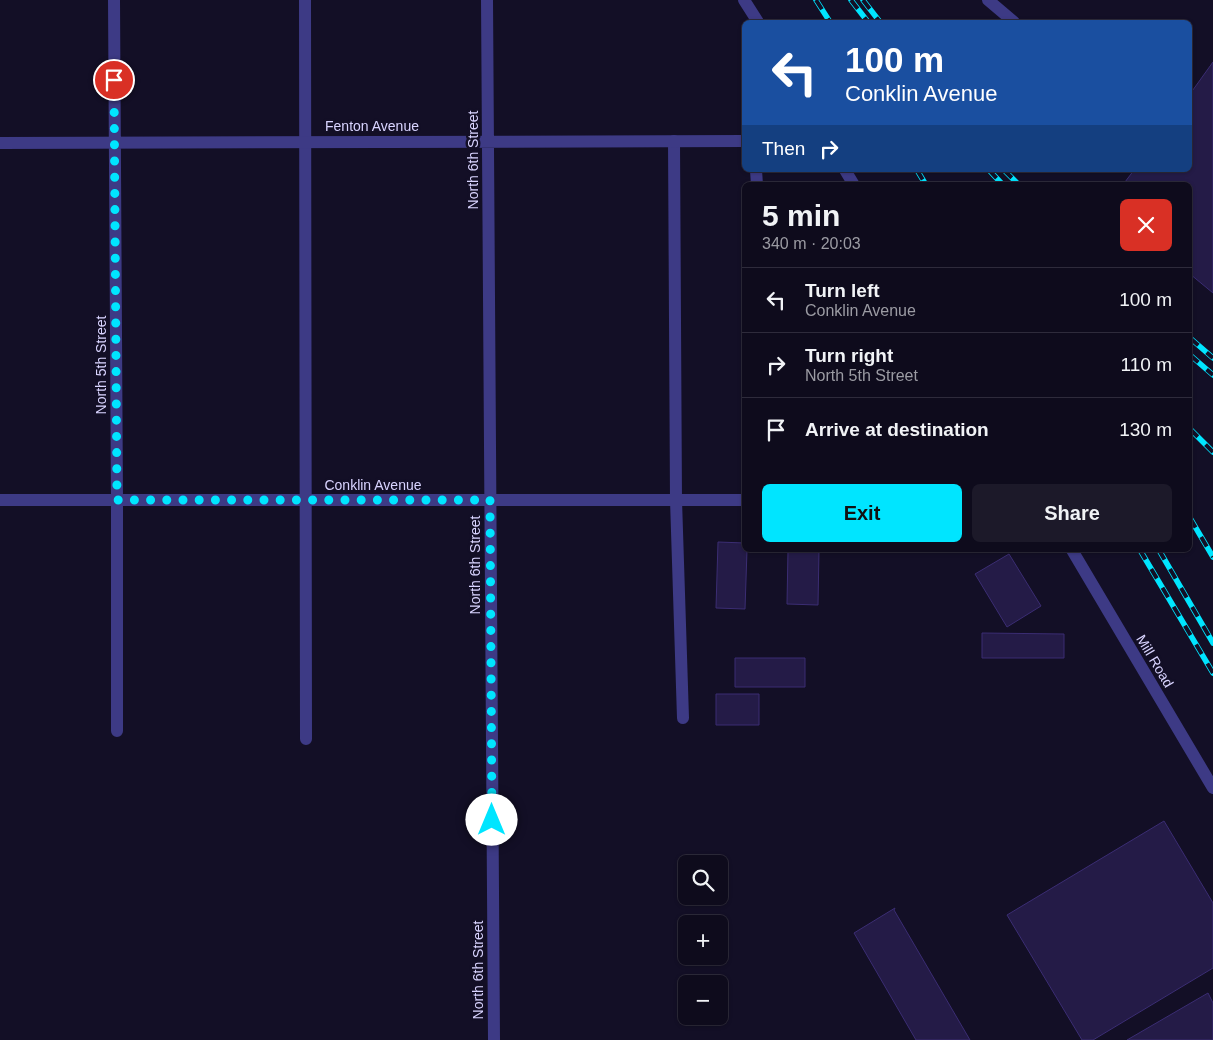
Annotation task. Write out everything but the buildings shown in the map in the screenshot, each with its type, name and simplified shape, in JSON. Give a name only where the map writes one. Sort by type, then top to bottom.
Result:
[{"type":"street","name":"North 5th Street","points":[[114,0],[117,731]]},
{"type":"street","points":[[305,0],[306,739]]},
{"type":"street","name":"North 6th Street","points":[[487,0],[494,1040]]},
{"type":"street","points":[[744,0],[757,20]]},
{"type":"street","points":[[988,0],[1012,20]]},
{"type":"street","points":[[674,141],[676,500],[683,718]]},
{"type":"street","name":"Fenton Avenue","points":[[0,143],[742,141]]},
{"type":"street","name":"Conklin Avenue","points":[[0,500],[742,500]]},
{"type":"street","name":"Mill Road","points":[[1073,552],[1213,788]]},
{"type":"railway","points":[[816,0],[829,20]]},
{"type":"railway","points":[[851,0],[866,20]]},
{"type":"railway","points":[[863,0],[878,20]]},
{"type":"railway","points":[[918,172],[924,182]]},
{"type":"railway","points":[[991,172],[1000,182]]},
{"type":"railway","points":[[1006,172],[1016,182]]},
{"type":"railway","points":[[1192,340],[1213,358]]},
{"type":"railway","points":[[1192,357],[1213,375]]},
{"type":"railway","points":[[1192,431],[1213,452]]},
{"type":"railway","points":[[1192,521],[1213,557]]},
{"type":"railway","points":[[1141,552],[1213,673]]},
{"type":"railway","points":[[1160,552],[1213,643]]},
{"type":"route","points":[[114,80],[117,500],[490,500],[492,820]]}]
